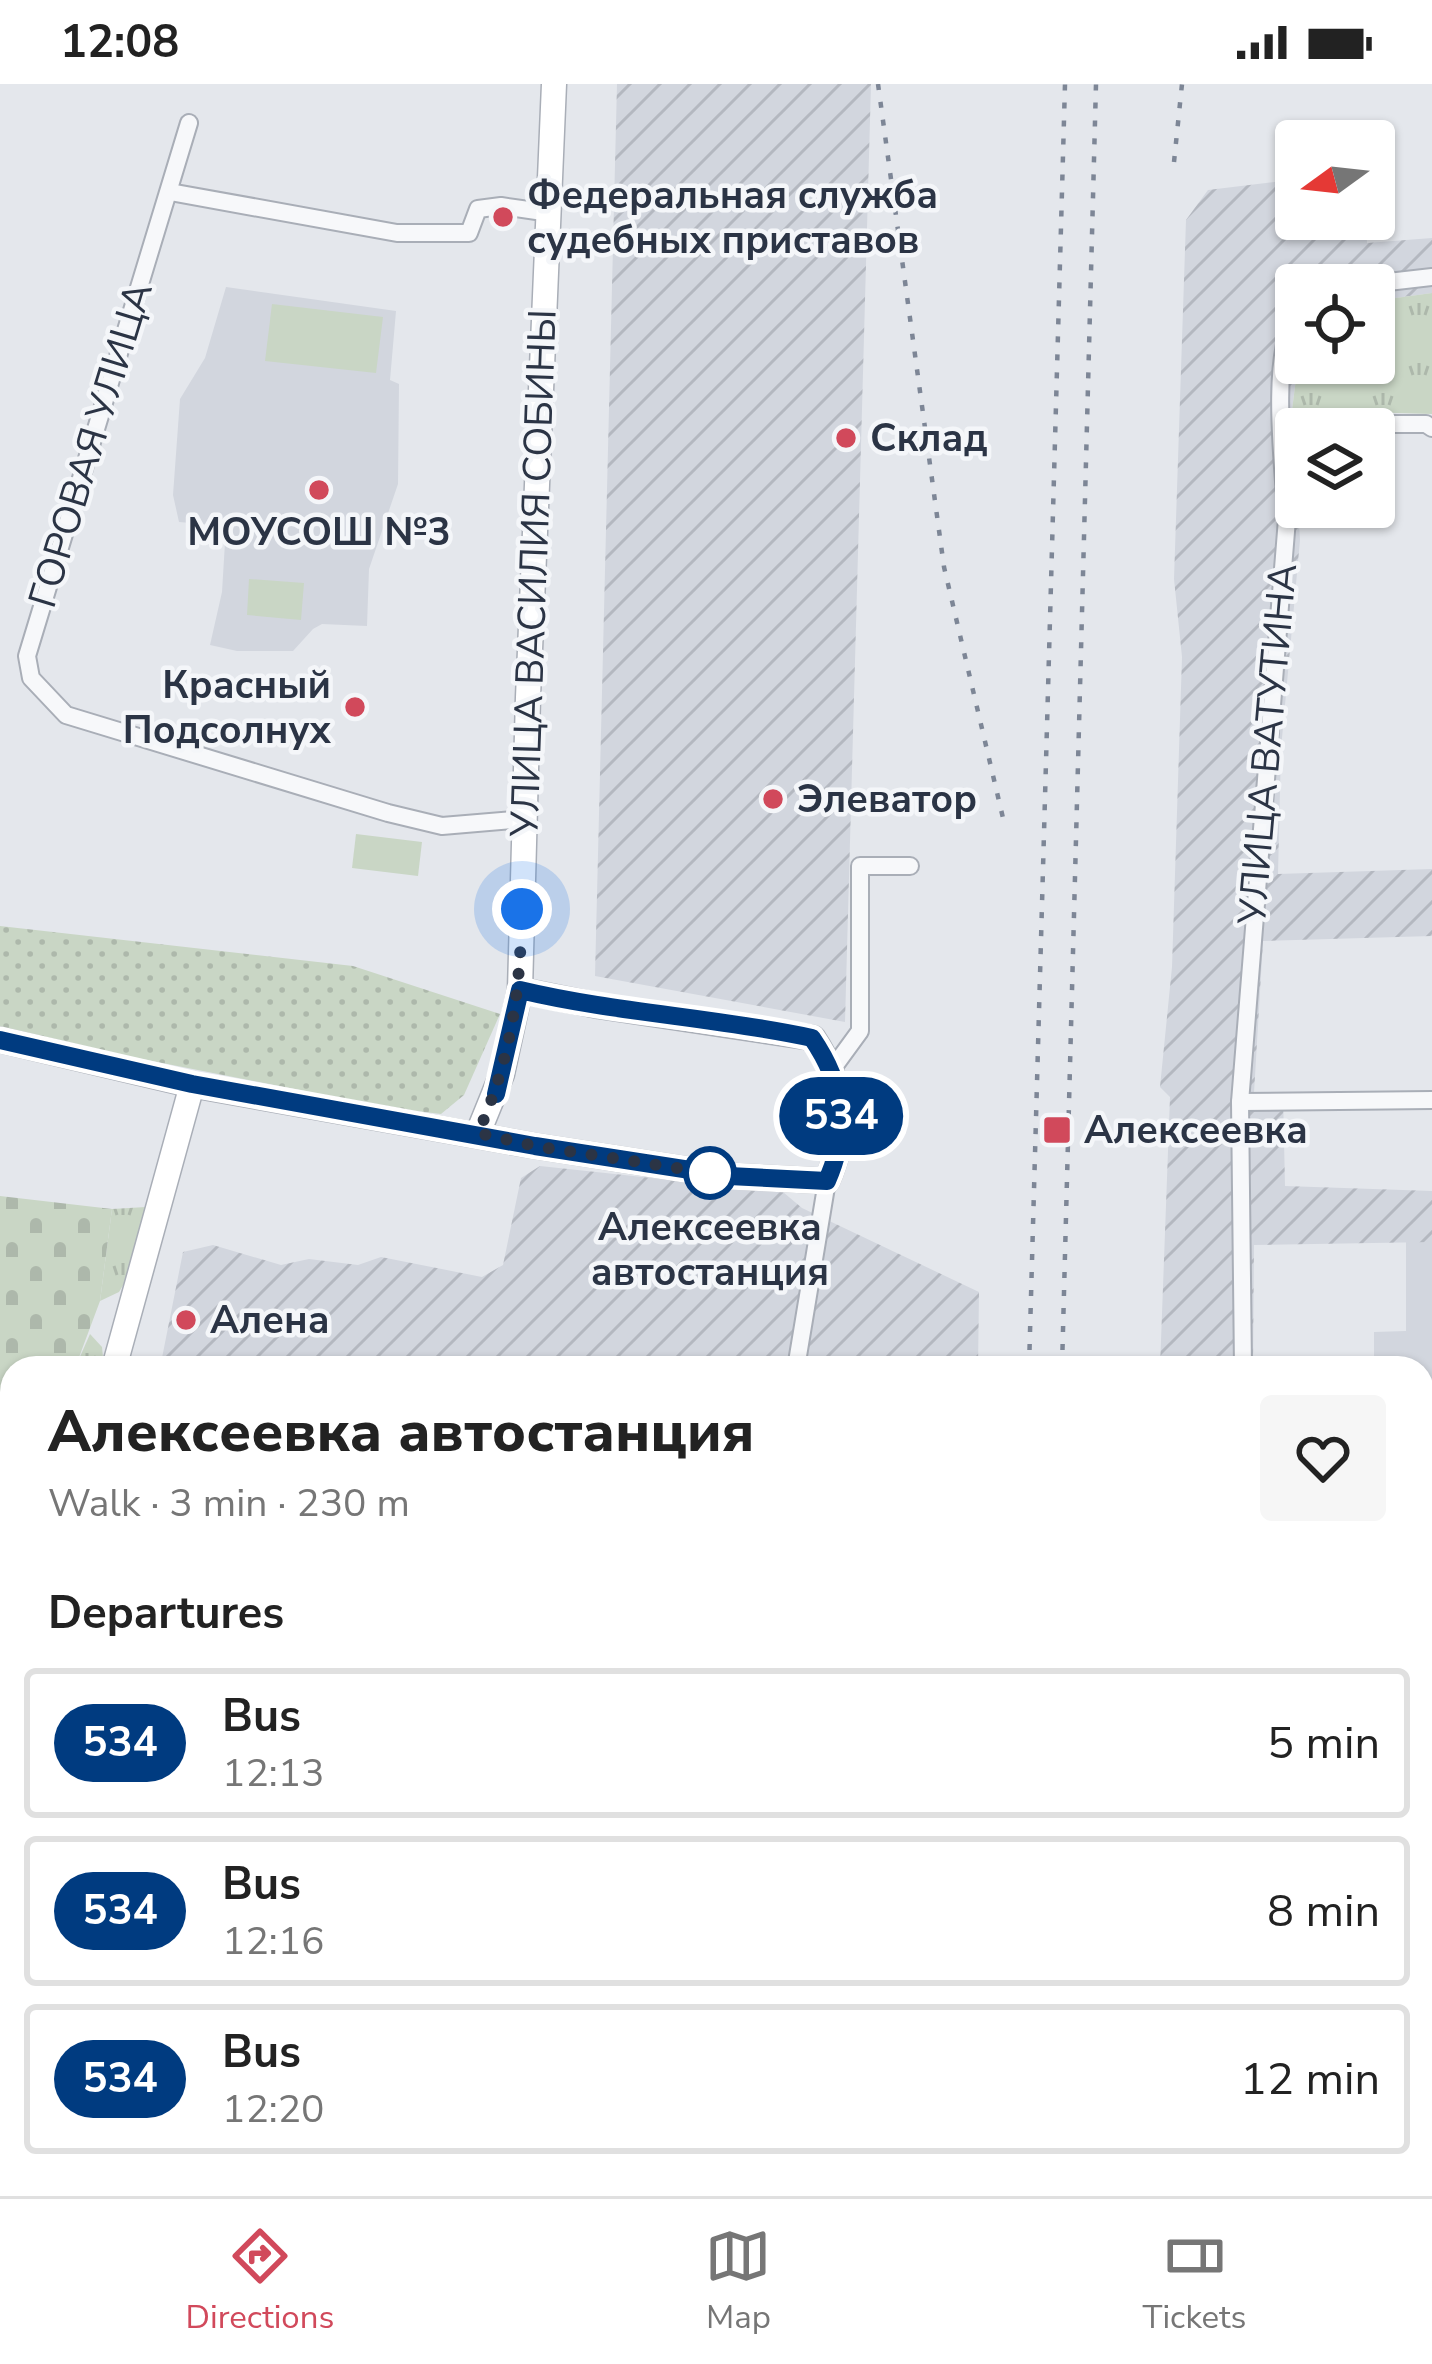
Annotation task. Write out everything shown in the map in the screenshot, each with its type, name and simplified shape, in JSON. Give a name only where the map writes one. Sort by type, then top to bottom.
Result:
[{"type":"street","name":"УЛИЦА ВАСИЛИЯ СОБИНЫ","points":[[478,1133],[502,1074],[520,990],[554,84]]},
{"type":"street","name":"ГОРОВАЯ УЛИЦА","points":[[189,123],[26,656],[31,678],[66,715],[388,813],[442,826],[524,819]]},
{"type":"street","points":[[170,192],[397,233],[469,232],[478,209],[501,206],[550,213]]},
{"type":"street","points":[[1395,282],[1432,278]]},
{"type":"street","points":[[1395,424],[1432,428]]},
{"type":"street","name":"УЛИЦА ВАТУТИНА","points":[[1243,1356],[1240,1102],[1286,528]]},
{"type":"street","points":[[833,1068],[860,1031],[860,866],[910,866]]},
{"type":"street","points":[[520,990],[812,1038],[833,1068],[842,1114],[798,1356]]},
{"type":"street","points":[[0,1040],[192,1084],[535,1146],[729,1176],[827,1181]]},
{"type":"street","points":[[117,1356],[192,1084]]},
{"type":"street","points":[[1240,1102],[1432,1100]]},
{"type":"shaded area","name":"Элеватор","points":[[617,84],[871,84],[845,1022],[595,976]]},
{"type":"shaded area","points":[[1275,182],[1275,240],[1367,243],[1432,238],[1432,293],[1395,298],[1395,264],[1275,264],[1275,384],[1295,384],[1292,408],[1275,408],[1275,528],[1299,528],[1300,540],[1281,749],[1278,874],[1432,869],[1432,936],[1263,941],[1254,1093],[1283,1094],[1285,1186],[1432,1191],[1432,1242],[1254,1245],[1253,1356],[1160,1356],[1170,1097],[1160,1087],[1172,967],[1182,657],[1174,579],[1186,220],[1208,190]]},
{"type":"shaded area","points":[[226,287],[396,311],[390,380],[399,384],[398,484],[369,569],[367,626],[322,624],[293,651],[237,651],[210,645],[222,592],[226,526],[179,522],[173,495],[180,399],[205,358]]},
{"type":"shaded area","points":[[540,1166],[783,1192],[802,1208],[979,1292],[978,1356],[162,1356],[183,1252],[213,1245],[281,1265],[309,1259],[358,1265],[381,1257],[482,1277],[503,1265],[521,1178]]},
{"type":"shaded area","points":[[1406,1242],[1432,1242],[1432,1356],[1374,1356],[1374,1332],[1406,1331]]},
{"type":"green space","points":[[1432,293],[1432,414],[1395,413],[1395,408],[1292,408],[1295,384],[1395,384],[1395,298]]},
{"type":"green space","points":[[272,304],[383,317],[376,373],[265,361]]},
{"type":"green space","points":[[249,579],[304,583],[301,620],[247,615]]},
{"type":"green space","points":[[356,834],[422,842],[418,876],[352,868]]},
{"type":"green space","points":[[0,926],[353,966],[500,1014],[464,1095],[441,1114],[391,1108],[0,1031]]},
{"type":"green space","points":[[0,1196],[112,1209],[100,1301],[79,1356],[0,1356]]},
{"type":"green space","points":[[146,1207],[125,1282],[119,1292],[100,1301],[112,1209]]},
{"type":"green space","points":[[90,1334],[102,1347],[103,1356],[80,1356]]},
{"type":"railway","points":[[878,84],[944,567],[1003,818]]},
{"type":"railway","points":[[1029,1356],[1065,84]]},
{"type":"railway","points":[[1062,1356],[1096,84]]},
{"type":"railway","points":[[1174,162],[1182,84]]},
{"type":"bus line","name":"534","points":[[0,1040],[192,1084],[729,1176],[827,1181],[837,1158],[842,1114],[833,1068],[812,1038],[775,1030],[560,1000],[520,990],[496,1094]]},
{"type":"place","name":"Федеральная служба судебных приставов","points":[[503,217]]},
{"type":"place","name":"Склад","points":[[846,438]]},
{"type":"place","name":"МОУСОШ №3","points":[[319,490]]},
{"type":"place","name":"Красный Подсолнух","points":[[355,707]]},
{"type":"place","name":"Элеватор","points":[[773,799]]},
{"type":"place","name":"Алексеевка","points":[[1057,1130]]},
{"type":"place","name":"Алексеевка автостанция","points":[[710,1173]]},
{"type":"place","name":"Алена","points":[[186,1320]]},
{"type":"route","points":[[522,909],[520,990],[502,1074],[478,1133],[729,1176],[710,1173]]}]
